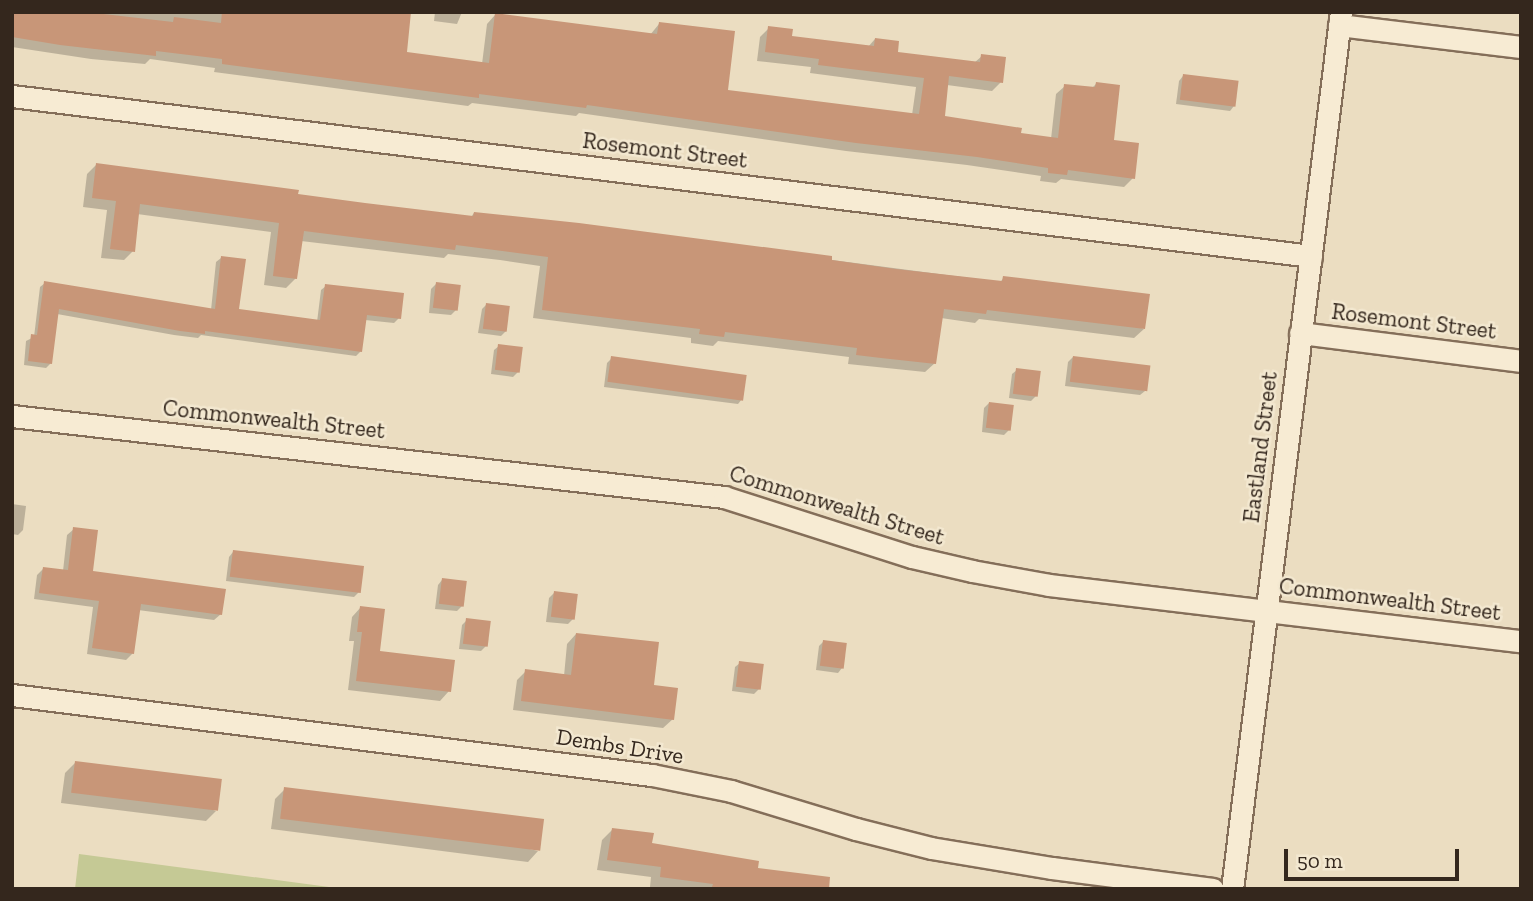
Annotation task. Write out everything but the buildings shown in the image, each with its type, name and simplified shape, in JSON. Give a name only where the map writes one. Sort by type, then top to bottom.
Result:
[{"type":"street","points":[[1340,19],[1521,47]]},
{"type":"street","name":"Eastland Street","points":[[1232,889],[1340,19]]},
{"type":"street","name":"Rosemont Street","points":[[12,96],[1311,256]]},
{"type":"street","name":"Rosemont Street","points":[[1300,333],[1521,361]]},
{"type":"street","name":"Commonwealth Street","points":[[12,416],[724,496],[912,557],[972,571],[1049,585],[1521,641]]},
{"type":"street","name":"Dembs Drive","points":[[12,695],[652,775],[731,791],[856,829],[931,848],[1052,869],[1213,889]]},
{"type":"green space","points":[[79,854],[344,889],[75,889]]}]
